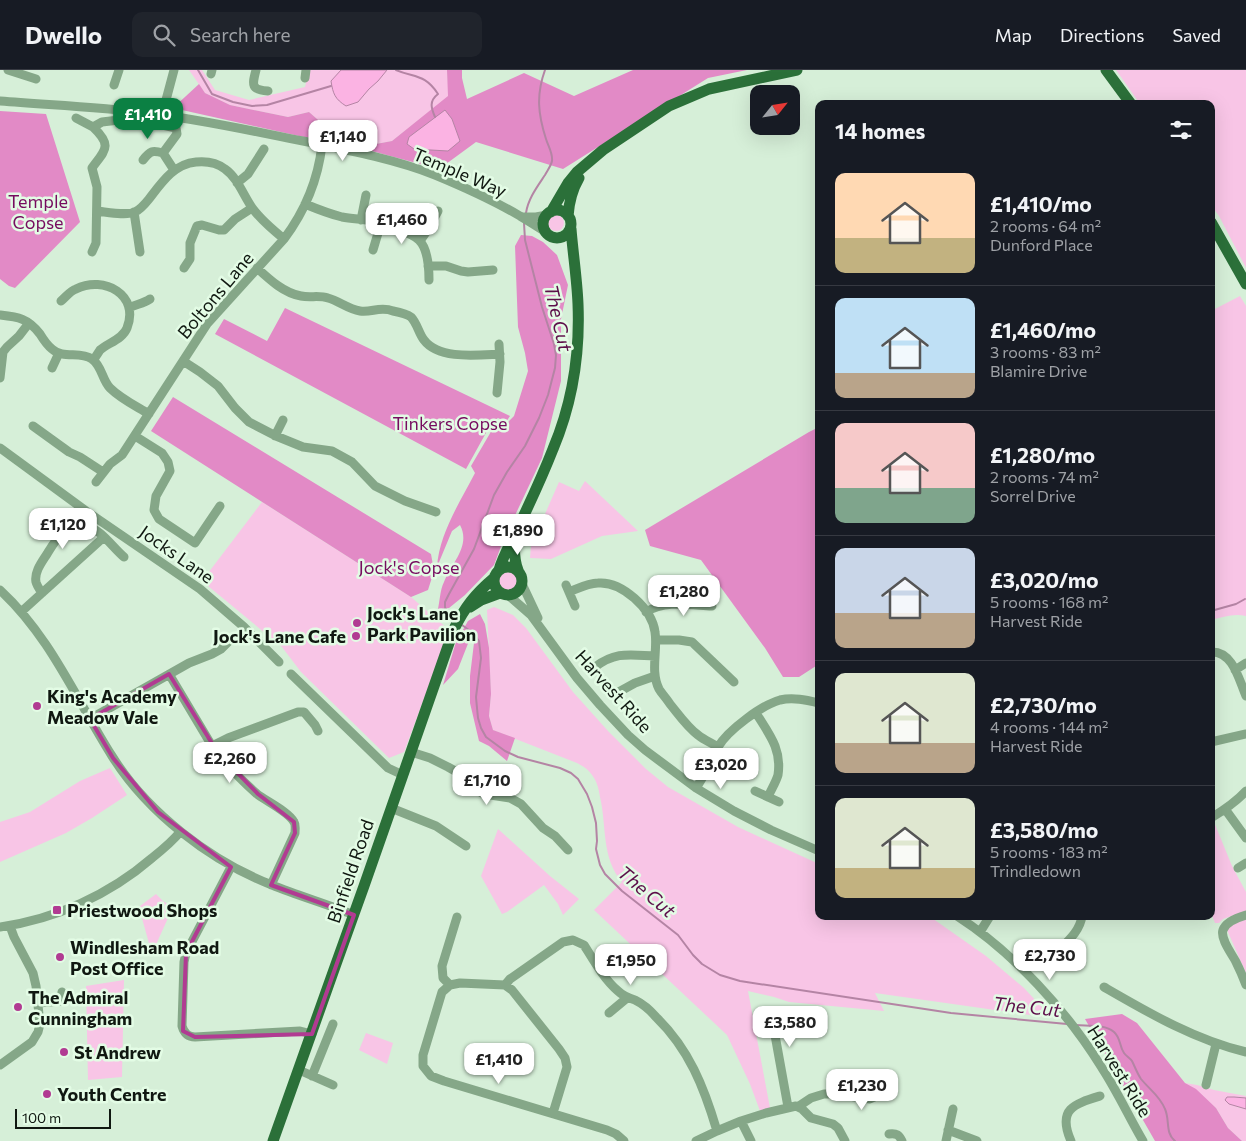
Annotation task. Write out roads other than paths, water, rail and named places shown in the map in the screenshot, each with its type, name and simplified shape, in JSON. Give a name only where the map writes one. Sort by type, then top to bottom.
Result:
[{"type":"main road","points":[[549,213],[560,211],[571,220],[571,229],[565,237],[556,238],[550,236],[543,226],[544,221],[549,213],[568,183],[577,172],[603,150],[669,106],[709,89],[797,70]]},
{"type":"main road","points":[[1106,70],[1128,100]]},
{"type":"main road","points":[[568,216],[574,187],[587,164]]},
{"type":"main road","name":"Binfield Road","points":[[273,1141],[454,629],[473,598],[497,574],[503,557],[516,533],[554,448],[571,387],[576,357],[578,304],[571,229]]},
{"type":"main road","points":[[1215,229],[1246,284]]},
{"type":"main road","name":"Binfield Road","points":[[556,238],[574,270]]},
{"type":"main road","name":"Binfield Road","points":[[516,533],[514,548],[518,570]]},
{"type":"main road","points":[[506,567],[518,570],[522,576],[522,584],[517,592],[504,594],[495,586],[497,574],[506,567]]},
{"type":"main road","name":"Binfield Road","points":[[462,614],[475,603],[504,594]]},
{"type":"street","points":[[10,70],[30,75]]},
{"type":"street","points":[[114,85],[119,70]]},
{"type":"street","points":[[162,115],[171,70]]},
{"type":"street","points":[[256,70],[253,81],[255,86],[259,90],[268,91]]},
{"type":"street","name":"Temple Way","points":[[0,101],[162,115],[207,122],[362,154],[421,170],[532,220],[546,232]]},
{"type":"street","points":[[76,118],[93,127],[102,138],[105,146],[105,151],[92,168],[97,186],[96,243],[92,252]]},
{"type":"street","points":[[93,127],[102,122],[119,120]]},
{"type":"street","points":[[149,122],[176,128],[177,134],[164,152]]},
{"type":"street","name":"Boltons Lane","points":[[96,482],[110,464],[122,455],[207,324],[293,227],[313,187],[319,167],[322,145]]},
{"type":"street","points":[[237,182],[248,174],[264,149]]},
{"type":"street","points":[[143,160],[150,152],[164,152]]},
{"type":"street","points":[[164,152],[174,170]]},
{"type":"street","points":[[97,211],[134,212],[144,205],[174,170],[187,163],[207,161],[228,170],[260,219],[284,239]]},
{"type":"street","points":[[361,220],[366,195]]},
{"type":"street","points":[[306,204],[341,216],[372,220],[414,237],[420,241],[424,248],[429,280]]},
{"type":"street","points":[[184,268],[190,259],[190,242],[197,226],[202,225],[224,230],[235,219],[252,208]]},
{"type":"street","points":[[420,241],[438,211]]},
{"type":"street","points":[[134,212],[140,252]]},
{"type":"street","points":[[532,220],[549,213]]},
{"type":"street","points":[[373,250],[381,223]]},
{"type":"street","points":[[428,266],[446,266],[468,272],[493,270]]},
{"type":"street","points":[[257,268],[288,292],[306,297],[323,296],[360,311],[380,308],[410,316],[425,342],[438,351],[453,355],[500,354]]},
{"type":"street","points":[[61,301],[75,289],[92,284],[104,284],[117,290],[127,302],[129,318],[126,331],[101,350],[93,360]]},
{"type":"street","points":[[129,308],[150,299]]},
{"type":"street","points":[[0,315],[23,318],[37,331],[53,351],[85,356],[93,360],[100,369],[107,384],[116,394],[149,414]]},
{"type":"street","points":[[0,378],[4,352],[20,336],[29,323]]},
{"type":"street","points":[[496,393],[500,354],[498,344]]},
{"type":"street","points":[[52,368],[59,353]]},
{"type":"street","points":[[183,361],[218,386],[249,422],[275,436],[303,447],[332,451],[352,462],[375,486],[405,501],[436,512]]},
{"type":"street","points":[[275,436],[283,420]]},
{"type":"street","points":[[33,426],[69,452],[103,472]]},
{"type":"street","points":[[134,436],[162,453],[170,466],[168,475],[156,496],[154,510],[159,519],[195,543],[220,506]]},
{"type":"street","name":"Jocks Lane","points":[[0,448],[86,511],[200,589],[244,627],[279,662]]},
{"type":"street","points":[[42,593],[36,583],[38,568],[56,539],[75,525],[84,525],[93,529],[125,558]]},
{"type":"street","points":[[21,612],[104,537]]},
{"type":"street","points":[[575,606],[568,588],[597,583],[610,583],[629,594],[646,612],[653,623],[656,640],[655,676],[660,691],[684,722],[698,735],[718,747]]},
{"type":"street","name":"Harvest Ride","points":[[522,584],[547,636]]},
{"type":"street","points":[[1,592],[21,612],[50,650],[113,758],[130,782],[158,812],[180,832],[231,866],[271,885],[354,915]]},
{"type":"street","name":"Harvest Ride","points":[[504,594],[531,615],[588,692],[616,723],[645,750],[696,788],[734,811],[815,849]]},
{"type":"street","points":[[646,612],[659,606],[669,605],[712,606]]},
{"type":"street","points":[[90,719],[189,663],[221,649],[232,638]]},
{"type":"street","points":[[656,640],[692,642],[734,682]]},
{"type":"street","points":[[1215,652],[1225,655],[1230,660],[1246,696]]},
{"type":"street","points":[[595,667],[604,660],[620,654],[655,656]]},
{"type":"street","points":[[1235,670],[1246,662]]},
{"type":"street","points":[[169,674],[212,746],[228,766],[258,794],[289,816],[294,822],[296,827],[295,833],[271,885]]},
{"type":"street","points":[[291,674],[388,768],[403,775]]},
{"type":"street","points":[[615,694],[635,682],[655,676]]},
{"type":"street","points":[[696,788],[712,762],[718,747],[732,730],[774,702],[801,699],[815,702]]},
{"type":"street","points":[[212,746],[228,738],[298,712],[304,712],[318,731]]},
{"type":"street","points":[[756,713],[775,743],[778,758],[778,776],[768,797]]},
{"type":"street","points":[[1215,739],[1246,734]]},
{"type":"street","points":[[411,752],[448,767],[464,776],[475,789],[484,794],[510,798],[521,804],[543,828],[555,836],[568,850]]},
{"type":"street","points":[[756,791],[779,802]]},
{"type":"street","points":[[1215,815],[1226,809],[1246,791]]},
{"type":"street","points":[[391,808],[436,826],[466,846]]},
{"type":"street","points":[[1226,809],[1246,838]]},
{"type":"street","points":[[0,927],[27,922],[80,904],[137,871],[171,843],[180,832]]},
{"type":"street","points":[[231,866],[186,953],[184,962],[183,1030],[190,1037],[195,1038],[300,1031],[312,1034]]},
{"type":"street","points":[[1246,915],[1228,923],[1222,933],[1246,985]]},
{"type":"street","points":[[450,984],[443,978],[442,966],[457,917]]},
{"type":"street","name":"Harvest Ride","points":[[963,920],[1010,958],[1044,992],[1070,1022],[1113,1086],[1143,1141]]},
{"type":"street","points":[[980,932],[988,920]]},
{"type":"street","points":[[1058,951],[1076,932],[1081,920]]},
{"type":"street","points":[[0,1066],[32,1042],[40,1024],[33,972],[10,926]]},
{"type":"street","points":[[505,985],[510,979],[562,942],[574,940],[584,945],[610,984],[627,998],[634,1000],[648,1010],[680,1045],[693,1066],[704,1090],[717,1131]]},
{"type":"street","points":[[553,1113],[567,1067],[565,1058],[512,990],[505,985],[450,984],[442,992],[423,1055],[423,1066],[431,1076],[607,1130],[616,1134],[624,1141]]},
{"type":"street","points":[[1103,988],[1191,1033],[1216,1044],[1246,1052]]},
{"type":"street","points":[[38,1003],[61,1001],[62,992]]},
{"type":"street","points":[[609,1013],[627,998]]},
{"type":"street","points":[[312,1076],[333,1024]]},
{"type":"street","points":[[761,1026],[773,1024],[788,1107]]},
{"type":"street","points":[[1206,1085],[1216,1044]]},
{"type":"street","points":[[299,1070],[333,1085]]},
{"type":"street","points":[[696,1141],[741,1121],[788,1107],[799,1106],[811,1098],[824,1094],[870,1099],[886,1092]]},
{"type":"street","points":[[1071,1141],[1066,1122],[1069,1110],[1079,1102],[1100,1096]]},
{"type":"street","points":[[799,1106],[811,1118],[833,1124],[838,1128],[845,1141]]},
{"type":"street","points":[[946,1141],[953,1109]]},
{"type":"street","points":[[741,1121],[752,1141]]},
{"type":"street","points":[[948,1130],[977,1141]]},
{"type":"street","points":[[889,1134],[898,1134],[902,1141]]},
{"type":"waterway","points":[[198,70],[212,94],[233,102],[252,106],[267,105],[331,86]]},
{"type":"waterway","points":[[396,70],[429,83],[438,94],[433,99],[432,105],[435,117]]},
{"type":"waterway","name":"The Cut","points":[[526,213],[531,198],[552,161],[541,121],[539,104],[540,88],[545,70]]},
{"type":"waterway","name":"The Cut","points":[[454,619],[447,614],[445,602],[474,549],[494,495],[525,446],[539,418],[548,395],[555,368],[556,355],[554,344],[542,307],[525,240],[524,223]]},
{"type":"waterway","points":[[1215,610],[1236,604],[1245,599]]},
{"type":"waterway","name":"The Cut","points":[[462,625],[473,633],[479,641],[481,658],[476,697],[478,718],[486,737],[505,751],[518,757],[560,768],[578,779],[592,807],[596,823],[596,849],[600,865],[605,874],[622,891],[678,935],[702,964],[720,975],[740,981],[951,1013],[1067,1024]]},
{"type":"waterway","name":"The Cut","points":[[1076,1025],[1110,1029],[1116,1034],[1122,1050],[1132,1061],[1141,1079],[1163,1104],[1170,1134],[1175,1141]]},
{"type":"place","name":"Jock's Lane Park Pavilion","points":[[357,623]]},
{"type":"place","name":"Jock's Lane Cafe","points":[[356,636]]},
{"type":"place","name":"King's Academy Meadow Vale","points":[[37,706]]},
{"type":"place","name":"Priestwood Shops","points":[[57,910]]},
{"type":"place","name":"Windlesham Road Post Office","points":[[60,957]]},
{"type":"place","name":"The Admiral Cunningham","points":[[18,1007]]},
{"type":"place","name":"St Andrew","points":[[64,1052]]},
{"type":"place","name":"Youth Centre","points":[[47,1094]]},
{"type":"park label","name":"Temple Copse","points":[[38,211]]},
{"type":"park label","name":"Tinkers Copse","points":[[450,423]]},
{"type":"park label","name":"Jock's Copse","points":[[409,567]]}]
